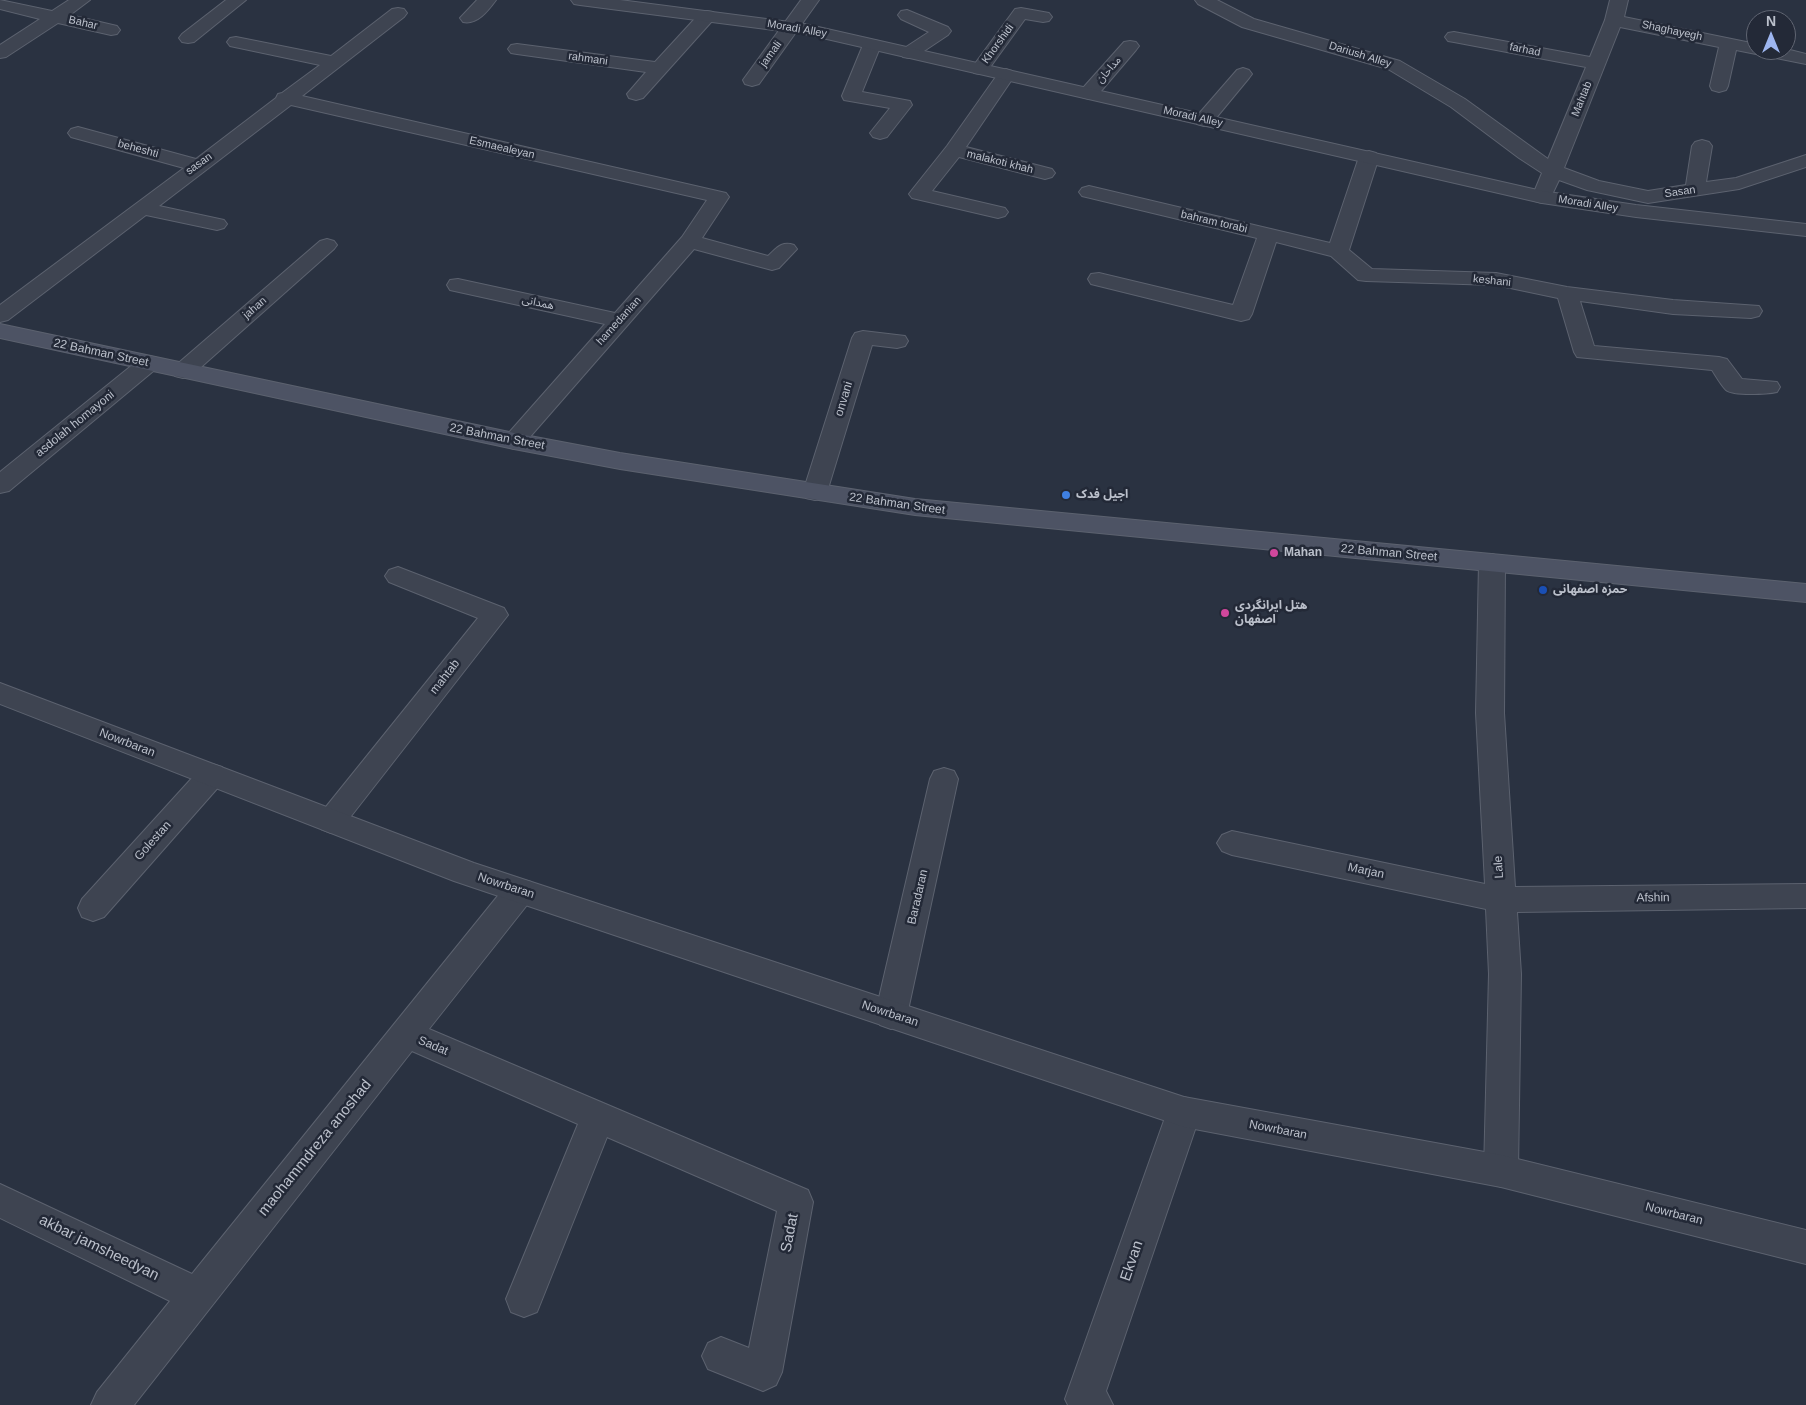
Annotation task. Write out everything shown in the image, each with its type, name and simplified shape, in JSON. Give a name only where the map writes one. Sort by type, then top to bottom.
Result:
[{"type":"main road","name":"22 Bahman Street","points":[[0,331],[514,441],[620,461],[915,508],[1806,593]]},
{"type":"street","points":[[0,53],[81,0]]},
{"type":"street","points":[[188,38],[237,0]]},
{"type":"street","points":[[469,18],[487,0]]},
{"type":"street","name":"Moradi Alley","points":[[580,0],[791,27],[1542,196],[1636,211],[1806,230]]},
{"type":"street","name":"jamali","points":[[752,80],[810,0]]},
{"type":"street","name":"Dariush Alley","points":[[1204,0],[1248,23],[1394,65],[1458,104],[1526,154],[1553,171]]},
{"type":"street","name":"Mahtab","points":[[1542,196],[1597,64],[1614,20],[1619,0]]},
{"type":"street","name":"Bahar","points":[[0,4],[111,30]]},
{"type":"street","name":"sasan","points":[[0,315],[398,13]]},
{"type":"street","name":"Khorshidi","points":[[980,69],[1021,13],[1043,17]]},
{"type":"street","points":[[907,15],[942,31],[909,53]]},
{"type":"street","points":[[636,94],[707,16]]},
{"type":"street","name":"Shaghayegh","points":[[1614,20],[1746,47]]},
{"type":"street","name":"farhad","points":[[1454,37],[1597,64]]},
{"type":"street","points":[[236,42],[333,62]]},
{"type":"street","points":[[1719,86],[1729,43]]},
{"type":"street","points":[[872,45],[851,96],[903,105],[880,133]]},
{"type":"street","name":"مداحان","points":[[1089,93],[1130,46]]},
{"type":"street","name":"rahmani","points":[[517,49],[660,68]]},
{"type":"street","points":[[1204,120],[1243,74]]},
{"type":"street","name":"malakoti khah","points":[[998,212],[919,194],[954,150],[1006,75]]},
{"type":"street","name":"Esmaealeyan","points":[[286,98],[719,198]]},
{"type":"street","name":"beheshti","points":[[78,133],[197,165]]},
{"type":"street","points":[[524,153],[543,135]]},
{"type":"street","points":[[1695,190],[1702,146]]},
{"type":"street","name":"malakoti khah","points":[[954,150],[1045,173]]},
{"type":"street","points":[[1338,251],[1370,157]]},
{"type":"street","name":"Sasan","points":[[1553,171],[1594,186],[1648,196],[1739,183],[1806,160]]},
{"type":"street","name":"bahram torabi","points":[[1089,192],[1338,251]]},
{"type":"street","name":"hamedanian","points":[[514,441],[618,320],[690,241],[719,198]]},
{"type":"street","points":[[922,217],[936,198]]},
{"type":"street","points":[[142,208],[217,224]]},
{"type":"street","points":[[1099,279],[1241,314],[1268,235]]},
{"type":"street","points":[[690,241],[772,264],[788,249]]},
{"type":"street","name":"jahan","points":[[183,371],[328,245]]},
{"type":"street","name":"keshani","points":[[1338,251],[1366,274],[1496,280],[1567,293],[1673,307],[1751,311]]},
{"type":"street","name":"همدانی","points":[[458,285],[618,320]]},
{"type":"street","points":[[1567,293],[1585,352],[1719,364],[1735,386],[1769,387]]},
{"type":"street","name":"onvani","points":[[815,492],[863,338],[896,342]]},
{"type":"street","name":"asdolah homayoni","points":[[0,485],[149,364]]},
{"type":"street","name":"Lale","points":[[1492,562],[1490,713],[1505,974],[1501,1171]]},
{"type":"street","name":"mahtab","points":[[331,821],[494,615],[398,576]]},
{"type":"street","name":"Nowrbaran","points":[[0,693],[465,872],[1184,1112],[1501,1171],[1806,1247]]},
{"type":"street","name":"Golestan","points":[[93,908],[212,775]]},
{"type":"street","name":"Baradaran","points":[[890,1015],[944,779]]},
{"type":"street","name":"Marjan","points":[[1232,843],[1501,900]]},
{"type":"street","name":"maohammdreza anoshad","points":[[110,1405],[520,891]]},
{"type":"street","name":"Afshin","points":[[1501,900],[1806,896]]},
{"type":"street","name":"Sadat","points":[[406,1034],[796,1202],[762,1372],[721,1356]]},
{"type":"street","name":"Ekvan","points":[[1094,1405],[1084,1399],[1184,1112]]},
{"type":"street","points":[[524,1299],[598,1117]]},
{"type":"street","name":"akbar jamsheedyan","points":[[0,1200],[198,1296]]},
{"type":"place","name":"اجیل فدک","points":[[1066,495]]},
{"type":"place","name":"Mahan","points":[[1274,553]]},
{"type":"place","name":"حمزه اصفهانی","points":[[1543,590]]},
{"type":"place","name":"هتل ایرانگردی اصفهان","points":[[1225,613]]}]
